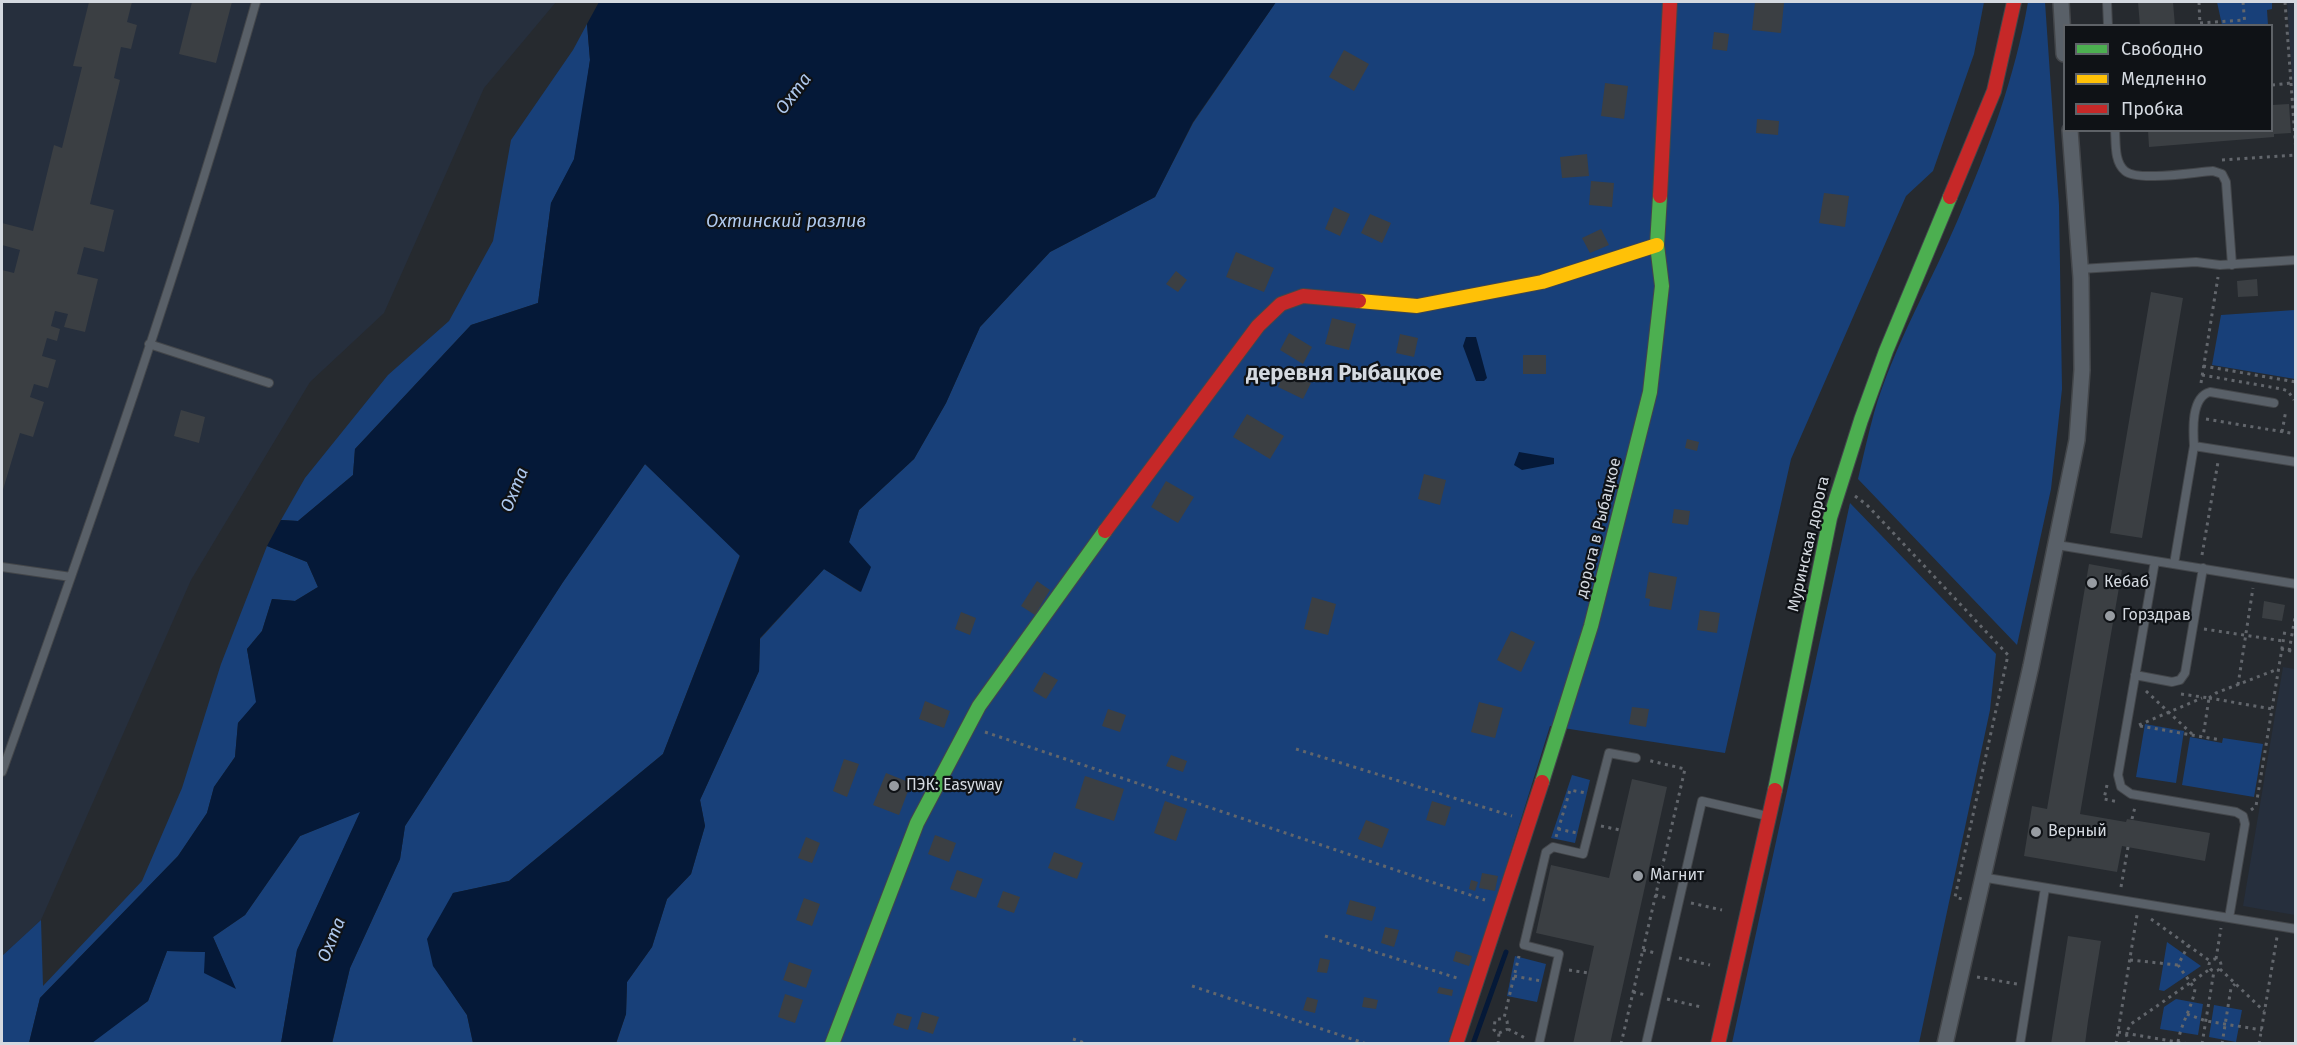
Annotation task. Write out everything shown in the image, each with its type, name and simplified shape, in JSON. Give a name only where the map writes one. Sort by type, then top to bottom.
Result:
[{"type":"street","name":"дорога в Рыбацкое","points":[[1456,1044],[1591,626],[1650,392],[1662,286],[1657,245],[1670,2]]},
{"type":"street","name":"Муринская дорога","points":[[1718,1044],[1769,816],[1830,518],[1886,351],[1994,91],[2014,2]]},
{"type":"street","points":[[2061,2],[2063,37]]},
{"type":"street","points":[[1945,1044],[1981,877],[2029,677],[2077,440],[2082,370],[2080,270],[2070,132]]},
{"type":"street","points":[[832,1044],[917,823],[979,706],[1120,509],[1258,326],[1281,304],[1303,296],[1417,306],[1542,282],[1657,245]]},
{"type":"lane","points":[[2,772],[71,577],[149,344],[224,114],[255,2]]},
{"type":"lane","points":[[2107,2],[2108,24]]},
{"type":"lane","points":[[2115,132],[2117,159],[2124,171],[2137,176],[2213,171],[2222,174],[2226,182],[2232,264]]},
{"type":"lane","points":[[2080,270],[2196,262],[2220,265],[2295,260]]},
{"type":"lane","points":[[149,344],[269,383]]},
{"type":"lane","points":[[2174,564],[2194,446],[2193,432],[2198,400],[2203,394],[2210,392],[2274,403]]},
{"type":"lane","points":[[2194,446],[2295,462]]},
{"type":"lane","points":[[2057,545],[2295,584]]},
{"type":"lane","points":[[2155,561],[2118,775],[2121,787],[2131,794],[2236,812],[2243,816],[2245,824],[2226,918]]},
{"type":"lane","points":[[2,567],[71,577]]},
{"type":"lane","points":[[2135,675],[2172,682],[2180,680],[2185,673],[2203,568]]},
{"type":"lane","points":[[1538,1044],[1559,954],[1524,945],[1546,852],[1553,847],[1583,854],[1609,753],[1636,758]]},
{"type":"lane","points":[[1646,1044],[1702,801],[1769,816]]},
{"type":"lane","points":[[1981,877],[2119,900],[2139,907],[2295,929]]},
{"type":"lane","points":[[2020,1044],[2045,888]]},
{"type":"path","points":[[2199,2],[2200,24],[2244,20]]},
{"type":"path","points":[[2243,2],[2245,24]]},
{"type":"path","points":[[2285,2],[2295,152]]},
{"type":"path","points":[[2273,85],[2291,83]]},
{"type":"path","points":[[2203,394],[2203,366],[2220,265]]},
{"type":"path","points":[[2203,366],[2295,382]]},
{"type":"path","points":[[2202,375],[2282,389],[2288,391],[2295,400],[2289,401]]},
{"type":"path","points":[[2282,432],[2286,405]]},
{"type":"path","points":[[2195,418],[2295,434]]},
{"type":"path","points":[[2202,555],[2220,450]]},
{"type":"path","points":[[1851,493],[1867,504],[2008,655],[1955,897],[1967,900]]},
{"type":"path","points":[[2238,685],[2255,577]]},
{"type":"path","points":[[2289,651],[2295,612]]},
{"type":"path","points":[[2193,627],[2283,641]]},
{"type":"path","points":[[2243,816],[2256,806],[2285,630]]},
{"type":"path","points":[[2281,649],[2295,652]]},
{"type":"path","points":[[2209,699],[2278,669]]},
{"type":"path","points":[[2153,689],[2143,687],[2193,735]]},
{"type":"path","points":[[2173,693],[2272,709]]},
{"type":"path","points":[[2137,726],[2204,698]]},
{"type":"path","points":[[2203,737],[2209,699]]},
{"type":"path","points":[[969,727],[1502,906]]},
{"type":"path","points":[[2145,727],[2221,740]]},
{"type":"path","points":[[1296,749],[1529,821]]},
{"type":"path","points":[[1621,1044],[1684,769],[1636,758]]},
{"type":"path","points":[[1553,847],[1570,790],[1598,796]]},
{"type":"path","points":[[2132,819],[2135,805]]},
{"type":"path","points":[[1591,823],[1620,830]]},
{"type":"path","points":[[1558,829],[1588,836]]},
{"type":"path","points":[[2119,900],[2128,848]]},
{"type":"path","points":[[2116,1044],[2139,907],[2210,961],[2212,970],[2202,1044]]},
{"type":"path","points":[[2216,959],[2226,918]]},
{"type":"path","points":[[2259,1044],[2278,926]]},
{"type":"path","points":[[1325,936],[1476,984]]},
{"type":"path","points":[[1508,1029],[1504,1018],[1524,945]]},
{"type":"path","points":[[2178,965],[2188,946]]},
{"type":"path","points":[[2210,961],[2216,959]]},
{"type":"path","points":[[2216,959],[2221,963],[2220,969]]},
{"type":"path","points":[[2130,960],[2178,965],[2195,989],[2193,1002],[2179,1032],[2178,1042]]},
{"type":"path","points":[[1556,967],[1588,974]]},
{"type":"path","points":[[2220,969],[2265,1012]]},
{"type":"path","points":[[2129,1044],[2126,1033],[2132,1024],[2190,982],[2212,970],[2220,969]]},
{"type":"path","points":[[1514,976],[1552,984]]},
{"type":"path","points":[[1977,977],[2029,986]]},
{"type":"path","points":[[2222,1044],[2231,988],[2235,984]]},
{"type":"path","points":[[1192,986],[1367,1044]]},
{"type":"path","points":[[2187,1014],[2206,1021],[2262,1030]]},
{"type":"path","points":[[1499,1033],[1494,1030],[1493,1025],[1495,1020],[1504,1018]]},
{"type":"path","points":[[1508,1029],[1538,1044]]},
{"type":"path","points":[[1499,1033],[1508,1029]]},
{"type":"path","points":[[2118,1032],[2188,1043]]},
{"type":"path","points":[[1497,1044],[1499,1033]]},
{"type":"path","points":[[1073,1039],[1088,1044]]},
{"type":"shaded area","points":[[2,2],[556,2],[484,88],[384,313],[310,382],[191,580],[41,920],[2,956]]},
{"type":"shaded area","points":[[1276,2],[1984,2],[1974,54],[1933,171],[1906,196],[1791,459],[1725,753],[1550,726],[1448,1043],[616,1044],[626,1014],[627,982],[652,947],[667,899],[691,874],[705,826],[700,800],[759,671],[760,639],[824,569],[860,592],[849,542],[859,510],[914,459],[946,403],[980,327],[1050,252],[1155,197],[1193,123]]},
{"type":"shaded area","points":[[2028,2],[2045,2],[2059,205],[2062,389],[2051,489],[2017,645],[1858,479],[1882,388],[1902,339],[1959,217],[1991,138],[2016,57]]},
{"type":"shaded area","points":[[2217,2],[2272,2],[2272,9],[2267,10],[2268,24],[2222,24]]},
{"type":"shaded area","points":[[2287,2],[2295,2],[2295,121]]},
{"type":"shaded area","points":[[587,24],[590,60],[583,111],[574,160],[551,203],[538,303],[471,325],[355,449],[353,475],[298,521],[281,520],[305,478],[388,375],[449,321],[493,241],[511,140],[573,50]]},
{"type":"shaded area","points":[[2295,310],[2295,379],[2212,365],[2221,315]]},
{"type":"shaded area","points":[[645,464],[740,555],[663,754],[509,881],[453,893],[434,966],[467,1015],[473,1043],[332,1044],[350,968],[400,859],[405,826],[563,582]]},
{"type":"shaded area","points":[[1850,503],[1996,654],[1990,710],[1919,1043],[1732,1043]]},
{"type":"shaded area","points":[[267,546],[307,562],[318,587],[295,601],[272,599],[262,631],[247,649],[257,702],[238,723],[235,757],[214,787],[207,813],[178,856],[40,998],[29,1043],[2,1044],[2,956],[41,920],[43,986],[142,881],[182,788],[221,664]]},
{"type":"shaded area","points":[[2283,667],[2295,669],[2295,915],[2243,906]]},
{"type":"shaded area","points":[[2145,724],[2184,731],[2176,783],[2136,777]]},
{"type":"shaded area","points":[[2190,737],[2222,743],[2223,738],[2263,744],[2254,797],[2182,785]]},
{"type":"shaded area","points":[[1572,775],[1590,780],[1575,843],[1551,838]]},
{"type":"shaded area","points":[[361,811],[297,950],[281,1043],[89,1044],[148,1001],[167,951],[205,952],[235,988],[213,937],[245,915],[300,836]]},
{"type":"shaded area","points":[[2167,942],[2201,966],[2164,991],[2159,990]]},
{"type":"shaded area","points":[[1515,956],[1546,964],[1537,1002],[1507,996]]},
{"type":"shaded area","points":[[2176,999],[2203,1004],[2198,1035],[2160,1029],[2164,1007]]},
{"type":"shaded area","points":[[2214,1005],[2242,1010],[2236,1042],[2209,1037]]},
{"type":"water","name":"Охтинский разлив","points":[[599,2],[1276,2],[1193,122],[1155,197],[1050,252],[980,327],[946,403],[914,459],[859,510],[849,542],[871,567],[861,592],[824,569],[760,638],[759,671],[700,800],[705,826],[691,874],[667,899],[652,947],[627,982],[626,1014],[616,1043],[473,1043],[467,1015],[433,966],[427,939],[453,893],[509,881],[663,754],[740,556],[645,464],[563,582],[405,826],[400,859],[350,968],[332,1043],[281,1043],[297,950],[360,812],[300,836],[245,915],[213,937],[236,989],[204,973],[205,952],[167,951],[148,1001],[92,1043],[29,1043],[40,998],[178,856],[207,813],[214,787],[235,757],[238,723],[256,702],[247,649],[262,631],[272,599],[295,601],[318,587],[307,562],[267,546],[281,520],[298,521],[353,475],[355,449],[471,325],[538,303],[551,203],[574,159],[590,60],[587,24]]},
{"type":"water","points":[[1466,337],[1476,337],[1487,378],[1484,381],[1476,381],[1463,346]]},
{"type":"water","points":[[1519,452],[1554,458],[1554,464],[1522,470],[1514,465]]},
{"type":"building","points":[[89,2],[132,2],[127,22],[137,25],[131,49],[121,47],[114,78],[120,80],[90,204],[114,210],[104,252],[84,247],[77,274],[98,279],[85,332],[64,327],[68,314],[55,311],[51,326],[60,329],[57,341],[47,338],[42,356],[56,360],[48,388],[34,384],[30,397],[44,402],[33,437],[20,433],[2,493],[2,270],[14,273],[20,250],[2,245],[2,223],[33,231],[54,145],[62,148],[82,67],[73,66]]},
{"type":"building","points":[[192,2],[232,2],[216,63],[179,54]]},
{"type":"building","points":[[1755,2],[1784,3],[1781,33],[1752,30]]},
{"type":"building","points":[[2138,2],[2173,2],[2175,24],[2140,24]]},
{"type":"building","points":[[1714,32],[1729,34],[1727,51],[1712,49]]},
{"type":"building","points":[[1344,50],[1369,64],[1354,91],[1329,77]]},
{"type":"building","points":[[1605,83],[1628,86],[1624,119],[1601,116]]},
{"type":"building","points":[[2289,104],[2291,133],[2274,134],[2274,137],[2149,147],[2148,132],[2273,132],[2273,105]]},
{"type":"building","points":[[1757,119],[1779,121],[1778,135],[1756,133]]},
{"type":"building","points":[[1587,154],[1589,176],[1562,178],[1560,157]]},
{"type":"building","points":[[1591,181],[1614,183],[1612,207],[1589,205]]},
{"type":"building","points":[[1824,193],[1849,196],[1845,227],[1819,223]]},
{"type":"building","points":[[1334,207],[1350,214],[1340,236],[1325,229]]},
{"type":"building","points":[[1370,214],[1391,223],[1382,243],[1361,233]]},
{"type":"building","points":[[1601,229],[1609,245],[1590,253],[1582,238]]},
{"type":"building","points":[[1236,252],[1274,268],[1264,292],[1226,277]]},
{"type":"building","points":[[1176,271],[1187,280],[1178,292],[1166,284]]},
{"type":"building","points":[[2257,279],[2258,296],[2238,297],[2237,281]]},
{"type":"building","points":[[2151,292],[2183,298],[2142,538],[2110,533]]},
{"type":"building","points":[[1332,318],[1356,324],[1349,350],[1325,344]]},
{"type":"building","points":[[1289,333],[1312,347],[1303,364],[1280,350]]},
{"type":"building","points":[[1400,334],[1418,338],[1414,357],[1396,353]]},
{"type":"building","points":[[1523,355],[1546,355],[1546,374],[1523,374]]},
{"type":"building","points":[[1285,371],[1311,383],[1303,399],[1278,387]]},
{"type":"building","points":[[181,410],[205,417],[199,443],[174,436]]},
{"type":"building","points":[[1247,414],[1284,436],[1270,459],[1233,437]]},
{"type":"building","points":[[1687,439],[1699,442],[1697,451],[1685,448]]},
{"type":"building","points":[[1424,474],[1446,480],[1440,505],[1418,499]]},
{"type":"building","points":[[1166,481],[1194,497],[1178,523],[1151,507]]},
{"type":"building","points":[[1674,509],[1690,511],[1688,525],[1672,523]]},
{"type":"building","points":[[2089,564],[2122,570],[2080,814],[2126,822],[2127,819],[2210,833],[2205,861],[2122,846],[2117,872],[2024,856],[2032,806],[2047,809]]},
{"type":"building","points":[[1649,572],[1677,577],[1671,610],[1649,606],[1650,599],[1645,598]]},
{"type":"building","points":[[1037,581],[1050,590],[1035,615],[1021,606]]},
{"type":"building","points":[[1312,597],[1336,604],[1328,635],[1304,629]]},
{"type":"building","points":[[2264,601],[2285,605],[2282,621],[2262,618]]},
{"type":"building","points":[[1700,610],[1720,613],[1717,633],[1697,630]]},
{"type":"building","points":[[961,612],[976,618],[970,635],[955,629]]},
{"type":"building","points":[[1511,631],[1535,642],[1521,672],[1497,660]]},
{"type":"building","points":[[1044,672],[1058,680],[1046,699],[1033,691]]},
{"type":"building","points":[[925,701],[950,711],[944,728],[919,719]]},
{"type":"building","points":[[1479,702],[1503,708],[1495,738],[1471,732]]},
{"type":"building","points":[[1632,707],[1649,709],[1646,727],[1629,724]]},
{"type":"building","points":[[1108,709],[1126,715],[1120,732],[1102,726]]},
{"type":"building","points":[[1171,755],[1187,761],[1183,772],[1166,766]]},
{"type":"building","points":[[844,759],[859,764],[847,797],[833,791]]},
{"type":"building","points":[[886,773],[911,783],[899,815],[873,805]]},
{"type":"building","points":[[1085,776],[1124,789],[1114,821],[1075,808]]},
{"type":"building","points":[[1632,779],[1667,787],[1610,1044],[1573,1044],[1594,946],[1536,933],[1551,865],[1609,878]]},
{"type":"building","points":[[1165,801],[1187,809],[1176,841],[1154,833]]},
{"type":"building","points":[[1432,801],[1451,807],[1445,826],[1426,820]]},
{"type":"building","points":[[1366,820],[1389,829],[1382,848],[1358,839]]},
{"type":"building","points":[[935,835],[956,843],[949,862],[928,854]]},
{"type":"building","points":[[806,837],[820,843],[812,863],[798,858]]},
{"type":"building","points":[[1054,852],[1083,863],[1077,879],[1048,868]]},
{"type":"building","points":[[957,870],[983,879],[976,898],[950,889]]},
{"type":"building","points":[[1482,873],[1498,876],[1495,891],[1479,888]]},
{"type":"building","points":[[1471,880],[1478,882],[1475,891],[1469,889]]},
{"type":"building","points":[[1003,891],[1020,897],[1014,913],[997,907]]},
{"type":"building","points":[[804,898],[820,904],[812,926],[796,920]]},
{"type":"building","points":[[1350,900],[1376,907],[1372,921],[1346,914]]},
{"type":"building","points":[[1385,927],[1399,930],[1394,947],[1381,943]]},
{"type":"building","points":[[2068,936],[2101,941],[2085,1044],[2051,1044]]},
{"type":"building","points":[[1456,951],[1472,956],[1469,966],[1453,961]]},
{"type":"building","points":[[1320,958],[1330,960],[1327,973],[1317,972]]},
{"type":"building","points":[[789,962],[812,970],[806,988],[783,980]]},
{"type":"building","points":[[1439,987],[1453,990],[1452,996],[1437,993]]},
{"type":"building","points":[[785,994],[803,1000],[795,1023],[778,1017]]},
{"type":"building","points":[[1307,997],[1318,1000],[1315,1013],[1303,1010]]},
{"type":"building","points":[[1364,997],[1378,1000],[1376,1009],[1362,1007]]},
{"type":"building","points":[[922,1012],[939,1017],[933,1034],[917,1029]]},
{"type":"building","points":[[897,1013],[912,1017],[908,1030],[893,1025]]},
{"type":"waterway","points":[[1473,1044],[1506,952]]},
{"type":"traffic: fast","points":[[1542,782],[1591,626],[1650,392],[1662,286],[1657,245],[1660,196]]},
{"type":"traffic: fast","points":[[1775,790],[1830,518],[1886,351],[1950,197]]},
{"type":"traffic: fast","points":[[832,1044],[917,823],[979,706],[1105,531]]},
{"type":"traffic: slow","points":[[1359,301],[1417,306],[1542,282],[1657,245]]},
{"type":"traffic: jam","points":[[1660,196],[1670,2]]},
{"type":"traffic: jam","points":[[1950,197],[1994,91],[2014,2]]},
{"type":"traffic: jam","points":[[1105,531],[1258,326],[1281,304],[1303,296],[1359,301]]},
{"type":"traffic: jam","points":[[1456,1044],[1542,782]]},
{"type":"traffic: jam","points":[[1718,1044],[1775,790]]},
{"type":"place","name":"Кебаб","points":[[2092,583]]},
{"type":"place","name":"Горздрав","points":[[2110,616]]},
{"type":"place","name":"ПЭК: Easyway","points":[[894,786]]},
{"type":"place","name":"Верный","points":[[2036,832]]},
{"type":"place","name":"Магнит","points":[[1638,876]]},
{"type":"district","name":"деревня Рыбацкое","points":[[1344,374]]},
{"type":"water label","name":"Охта","points":[[794,94]]},
{"type":"water label","name":"Охта","points":[[515,490]]},
{"type":"water label","name":"Охта","points":[[332,940]]}]
